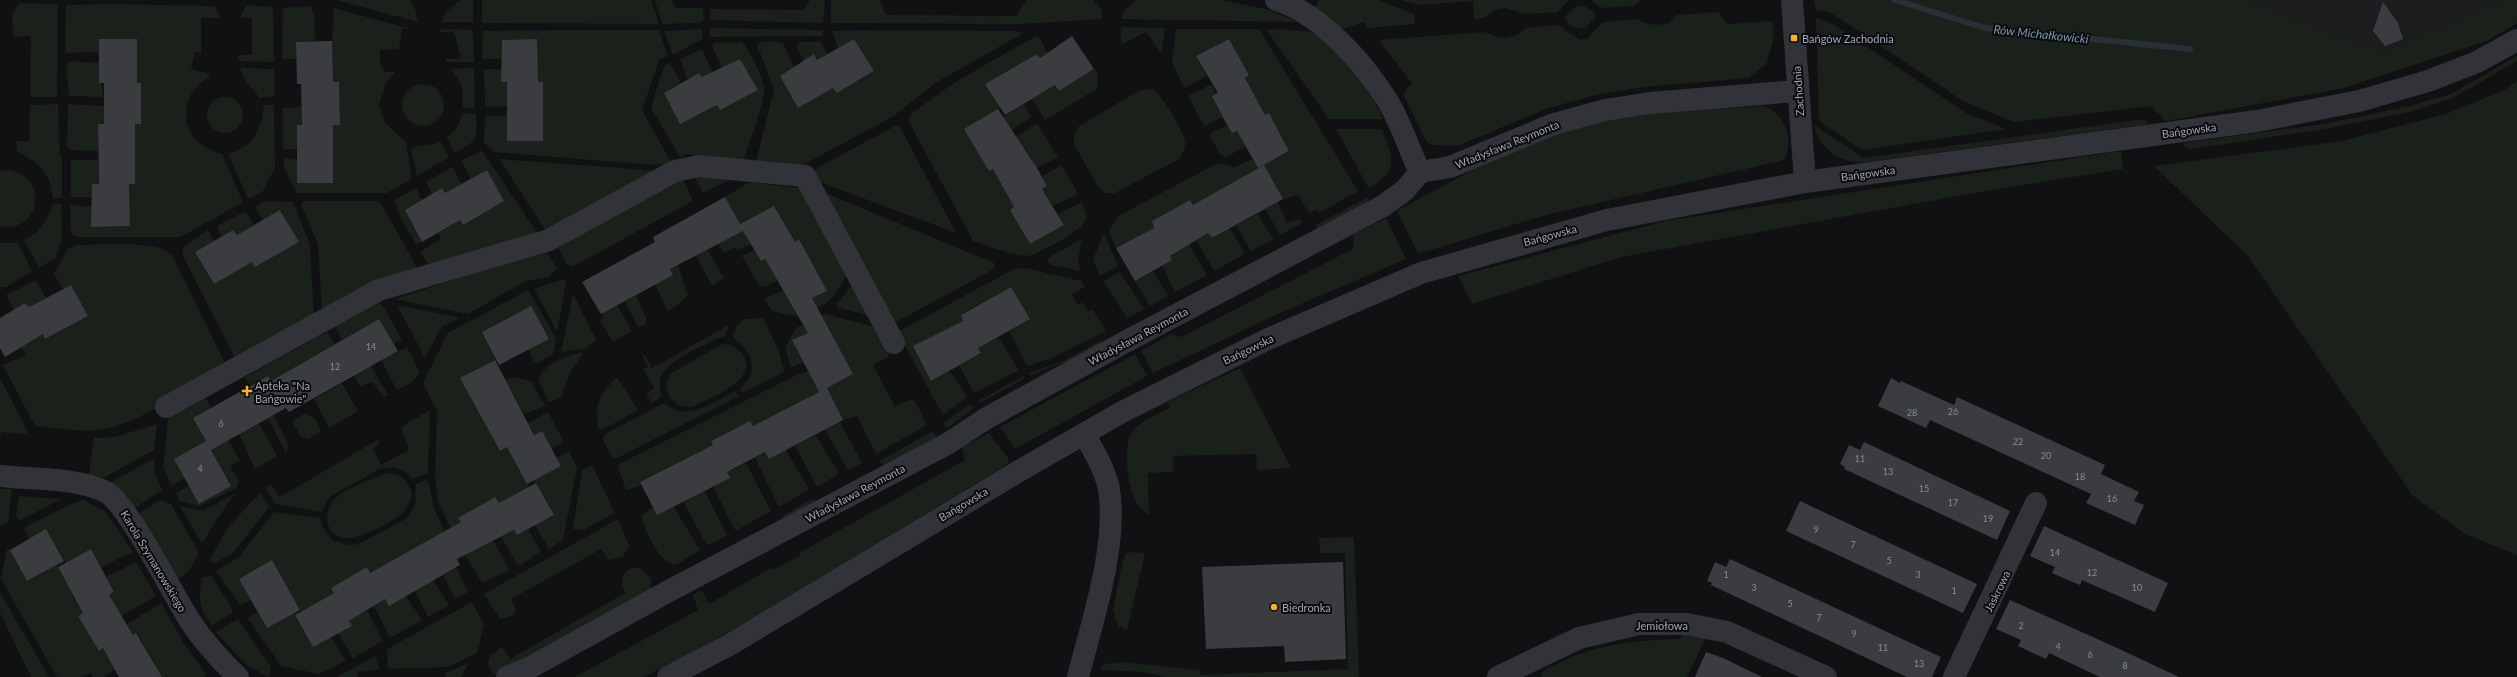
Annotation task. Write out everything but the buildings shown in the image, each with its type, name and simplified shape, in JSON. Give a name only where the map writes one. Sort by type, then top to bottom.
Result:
[{"type":"street","points":[[1276,0],[1308,16],[1350,52],[1387,100],[1420,172]]},
{"type":"street","name":"Zachodnia","points":[[1792,0],[1797,91],[1805,182]]},
{"type":"street","name":"Bańgowska","points":[[668,677],[731,644],[1122,412],[1266,340],[1421,273],[1523,242],[1607,220],[1805,182],[2257,121],[2359,101],[2428,81],[2477,62],[2517,40]]},
{"type":"street","name":"Władysława Reymonta","points":[[508,677],[531,667],[674,588],[946,444],[987,418],[1125,342],[1383,206],[1405,190],[1420,172],[1450,167],[1554,124],[1605,110],[1650,103],[1797,91]]},
{"type":"street","points":[[166,407],[379,290],[548,240],[675,171],[699,166],[805,176],[894,343]]},
{"type":"street","points":[[1078,677],[1105,565],[1110,520],[1109,494],[1105,475],[1084,434]]},
{"type":"street","name":"Karola Szymanowskiego","points":[[1,476],[85,484],[108,493],[121,505],[195,628],[216,656],[238,677]]},
{"type":"street","name":"Jaskrowa","points":[[1954,677],[2036,503]]},
{"type":"street","name":"Jemiołowa","points":[[1500,677],[1579,638],[1646,624],[1687,624],[1727,632],[1826,677]]},
{"type":"shaded area","points":[[336,0],[409,0],[416,11],[418,22]]},
{"type":"shaded area","points":[[460,0],[473,0],[473,22],[442,22],[446,12]]},
{"type":"shaded area","points":[[482,0],[651,0],[659,24],[482,23]]},
{"type":"shaded area","points":[[655,0],[671,0],[676,8],[703,8],[704,19],[700,23],[662,24]]},
{"type":"shaded area","points":[[810,0],[825,0],[823,23],[710,20],[710,9],[803,10]]},
{"type":"shaded area","points":[[831,0],[880,0],[886,15],[1016,16],[1026,0],[1093,0],[1102,9],[1102,19],[1018,24],[831,23]]},
{"type":"shaded area","points":[[1137,0],[1221,0],[1266,9],[1298,22],[1121,19],[1125,10]]},
{"type":"shaded area","points":[[1319,0],[1379,0],[1414,14],[1415,24],[1368,28],[1364,22],[1342,29],[1315,8]]},
{"type":"shaded area","points":[[1402,0],[1569,0],[1557,12],[1526,14],[1504,8],[1494,10],[1484,18],[1474,19],[1473,1],[1419,5]]},
{"type":"shaded area","points":[[1591,0],[1641,0],[1634,6],[1602,8]]},
{"type":"shaded area","points":[[1814,0],[2248,0],[2381,52],[2502,0],[2517,0],[2517,23],[2489,40],[2344,88],[2166,121],[2151,106],[2014,122],[1963,101],[1829,12],[1816,10]]},
{"type":"shaded area","points":[[2248,0],[2502,0],[2381,52]]},
{"type":"shaded area","points":[[19,3],[58,4],[57,97],[30,97],[31,36],[13,37],[12,15]]},
{"type":"shaded area","points":[[112,4],[215,6],[220,18],[201,18],[201,53],[195,52],[191,69],[211,74],[195,89],[191,95],[186,109],[186,118],[188,127],[197,141],[213,151],[222,154],[243,202],[181,237],[77,237],[71,234],[70,205],[92,207],[92,227],[130,226],[129,184],[135,183],[135,124],[141,124],[141,83],[137,83],[99,52],[65,53],[66,5]]},
{"type":"shaded area","points":[[246,5],[273,7],[274,62],[239,61],[238,55],[252,55],[252,18],[240,18]]},
{"type":"shaded area","points":[[1582,5],[1594,11],[1596,17],[1585,28],[1569,25],[1565,17],[1573,8]]},
{"type":"shaded area","points":[[311,6],[314,16],[315,41],[296,42],[296,59],[282,59],[283,8]]},
{"type":"shaded area","points":[[334,8],[418,31],[402,28],[399,49],[380,50],[380,63],[385,72],[395,72],[386,82],[379,105],[385,123],[406,142],[412,179],[387,193],[297,193],[284,168],[284,158],[297,160],[297,183],[333,183],[333,125],[340,124],[339,83],[333,82],[332,41]]},
{"type":"shaded area","points":[[1718,12],[1728,24],[1773,21],[1773,41],[1767,63],[1749,78],[1643,87],[1596,95],[1549,108],[1457,146],[1432,145],[1426,141],[1403,94],[1412,83],[1379,40],[1484,32],[1498,37],[1507,38],[1517,35],[1526,28],[1558,25],[1580,40],[1588,38],[1603,22],[1637,19],[1644,23],[1656,25],[1669,23],[1677,15]]},
{"type":"shaded area","points":[[1816,18],[1831,23],[1966,113],[2006,129],[1862,150],[1819,121]]},
{"type":"shaded area","points":[[1121,27],[1165,28],[1161,53],[1146,32],[1121,45]]},
{"type":"shaded area","points":[[710,28],[823,30],[823,36],[710,37]]},
{"type":"shaded area","points":[[439,29],[473,30],[474,62],[447,62],[446,59],[461,59],[454,31],[440,33]]},
{"type":"shaded area","points":[[701,29],[703,33],[702,39],[673,55],[664,31]]},
{"type":"shaded area","points":[[1176,29],[1259,29],[1358,191],[1319,213],[1316,210],[1309,213],[1298,195],[1283,199],[1264,165],[1289,151],[1269,114],[1265,115],[1245,78],[1249,75],[1229,39],[1197,56],[1207,76],[1184,88],[1172,62]]},
{"type":"shaded area","points":[[1266,29],[1311,32],[1323,39],[1354,72],[1379,110],[1383,119],[1329,119]]},
{"type":"shaded area","points":[[659,30],[668,56],[659,60],[642,110],[672,164],[654,165],[493,152],[484,142],[485,116],[507,116],[507,141],[543,141],[543,83],[538,82],[536,39],[502,40],[501,59],[482,59],[483,31]]},
{"type":"shaded area","points":[[832,31],[1017,31],[1024,33],[935,83],[894,116],[801,166],[756,162],[774,89],[757,45],[766,41],[783,43],[794,67],[780,76],[798,108],[833,88],[837,93],[874,72],[854,39],[838,48]]},
{"type":"shaded area","points":[[1036,36],[1040,38],[1047,53],[1040,57],[1037,54],[985,84],[1001,108],[998,110],[993,169],[1014,207],[1010,210],[1030,244],[1064,225],[1058,214],[1082,202],[1087,217],[1081,227],[1059,242],[1030,256],[1012,254],[973,241],[909,122],[911,114],[955,82]]},
{"type":"shaded area","points":[[742,42],[755,63],[764,87],[764,94],[759,114],[743,162],[685,154],[680,157],[651,108],[664,66],[670,63],[681,83],[664,93],[680,123],[717,105],[720,110],[758,90],[740,59],[722,68],[712,46],[714,43]]},
{"type":"shaded area","points":[[802,42],[821,42],[827,54],[818,60],[814,54],[804,61],[796,45]]},
{"type":"shaded area","points":[[702,49],[713,73],[703,79],[699,73],[687,79],[680,59]]},
{"type":"shaded area","points":[[2517,56],[2517,61],[2453,98],[2410,112],[2325,129],[2191,149],[2186,147],[2183,143],[2324,124],[2409,106],[2451,94]]},
{"type":"shaded area","points":[[69,61],[99,63],[103,97],[69,96],[66,68]]},
{"type":"shaded area","points":[[240,68],[274,69],[275,96],[259,98],[244,78]]},
{"type":"shaded area","points":[[474,68],[475,108],[463,108],[462,86],[451,69]]},
{"type":"shaded area","points":[[484,69],[501,69],[501,82],[507,82],[507,106],[485,107]]},
{"type":"shaded area","points":[[1094,69],[1097,70],[1098,88],[1045,120],[1032,99],[1055,85],[1060,91]]},
{"type":"shaded area","points":[[2517,81],[2517,555],[2465,534],[2413,496],[2248,256],[2154,166],[2342,141],[2449,113],[2506,89]]},
{"type":"shaded area","points":[[419,84],[427,84],[438,90],[444,101],[444,109],[438,120],[427,126],[419,126],[408,120],[402,109],[402,101],[408,90]]},
{"type":"shaded area","points":[[1212,84],[1223,117],[1204,126],[1188,96]]},
{"type":"shaded area","points":[[1153,89],[1167,106],[1183,135],[1185,146],[1183,153],[1179,159],[1115,193],[1106,193],[1098,187],[1074,144],[1074,134],[1079,126],[1140,90]]},
{"type":"shaded area","points":[[225,97],[238,102],[243,115],[238,128],[225,133],[212,128],[207,115],[212,102]]},
{"type":"shaded area","points":[[58,104],[60,156],[62,159],[62,198],[53,199],[49,180],[46,174],[38,165],[17,151],[16,141],[29,141],[30,105]]},
{"type":"shaded area","points":[[68,104],[104,106],[104,124],[98,125],[98,151],[71,150],[67,146]]},
{"type":"shaded area","points":[[1024,104],[1031,117],[1011,131],[1003,117]]},
{"type":"shaded area","points":[[264,105],[274,105],[275,167],[263,191],[248,199],[228,153],[237,151],[250,142],[258,130]]},
{"type":"shaded area","points":[[1764,106],[1778,115],[1786,128],[1788,144],[1784,160],[1546,215],[1421,253],[1418,253],[1397,211],[1507,153],[1578,127],[1623,117],[1670,111]]},
{"type":"shaded area","points":[[301,107],[302,125],[297,149],[283,149],[283,108]]},
{"type":"shaded area","points":[[463,113],[476,114],[476,135],[469,145],[455,153],[447,137],[456,130]]},
{"type":"shaded area","points":[[2136,120],[2145,120],[2149,124],[1861,163],[1853,162],[1831,152],[1820,140],[1814,125],[1864,158]]},
{"type":"shaded area","points":[[1037,123],[1058,157],[1037,168],[1025,148],[1022,150],[1015,138]]},
{"type":"shaded area","points":[[1227,125],[1232,133],[1237,131],[1246,147],[1225,157],[1220,154],[1209,134]]},
{"type":"shaded area","points":[[895,126],[900,127],[956,233],[817,181],[814,175],[815,169]]},
{"type":"shaded area","points":[[1336,129],[1382,129],[1391,156],[1390,169],[1379,182],[1369,189]]},
{"type":"shaded area","points":[[440,141],[449,157],[417,176],[411,149]]},
{"type":"shaded area","points":[[482,151],[538,234],[429,265],[420,252],[441,239],[438,233],[460,220],[463,224],[504,201],[487,170],[471,179],[461,160]]},
{"type":"shaded area","points":[[2121,151],[2123,169],[1991,190],[1621,257],[1472,304],[1458,276],[1665,221]]},
{"type":"shaded area","points":[[499,159],[661,171],[551,231],[544,228]]},
{"type":"shaded area","points":[[1253,159],[1258,169],[1193,205],[1190,200],[1153,221],[1154,228],[1116,248],[1109,231],[1118,216],[1218,163],[1234,167]]},
{"type":"shaded area","points":[[71,160],[98,160],[99,184],[92,184],[92,197],[71,197]]},
{"type":"shaded area","points":[[1062,165],[1078,194],[1053,206],[1042,189],[1047,186],[1042,176]]},
{"type":"shaded area","points":[[452,167],[462,184],[445,193],[432,194],[426,182]]},
{"type":"shaded area","points":[[9,170],[23,175],[31,183],[35,194],[35,204],[31,214],[23,222],[13,227],[0,226],[0,171]]},
{"type":"shaded area","points":[[693,174],[731,179],[703,193]]},
{"type":"shaded area","points":[[683,179],[693,201],[572,267],[567,265],[559,249],[560,245]]},
{"type":"shaded area","points":[[749,182],[800,188],[847,275],[833,297],[825,304],[798,317],[772,311],[764,299],[783,290],[794,308],[826,290],[799,239],[795,242],[774,206],[740,224],[725,197]]},
{"type":"shaded area","points":[[416,188],[422,200],[405,210],[422,242],[416,244],[402,221],[394,200]]},
{"type":"shaded area","points":[[828,194],[994,263],[994,269],[898,321],[891,321],[826,197]]},
{"type":"shaded area","points":[[1367,198],[1370,202],[1319,229],[1315,225]]},
{"type":"shaded area","points":[[264,201],[293,202],[310,245],[314,319],[237,362],[183,256],[183,247],[208,230],[214,241],[195,252],[214,284],[252,262],[255,267],[298,242],[281,210],[263,220],[255,207]]},
{"type":"shaded area","points":[[303,201],[376,201],[381,204],[418,269],[322,312],[318,244],[301,205]]},
{"type":"shaded area","points":[[1278,202],[1287,223],[1300,219],[1302,223],[1280,235],[1265,209]]},
{"type":"shaded area","points":[[53,204],[61,204],[62,239],[55,259],[39,267],[24,240],[39,230]]},
{"type":"shaded area","points":[[246,211],[254,225],[237,235],[233,230],[221,237],[217,226]]},
{"type":"shaded area","points":[[1257,214],[1274,239],[1251,251],[1236,225]]},
{"type":"shaded area","points":[[1386,218],[1406,259],[1284,311],[1153,373],[1141,351],[1170,334],[1181,337],[1353,249],[1354,234]]},
{"type":"shaded area","points":[[1230,228],[1245,254],[1214,271],[1196,240],[1209,233],[1212,238]]},
{"type":"shaded area","points":[[743,231],[751,244],[737,250],[736,247],[724,253],[718,244]]},
{"type":"shaded area","points":[[1104,233],[1118,266],[1100,276],[1093,259]]},
{"type":"shaded area","points":[[1082,239],[1078,258],[1080,271],[1049,264],[1047,260],[1051,256]]},
{"type":"shaded area","points":[[0,243],[18,243],[32,271],[6,287],[0,287]]},
{"type":"shaded area","points":[[1189,244],[1207,275],[1175,292],[1162,266],[1172,260],[1170,256]]},
{"type":"shaded area","points":[[76,245],[140,245],[164,250],[172,255],[227,367],[150,411],[119,425],[97,430],[70,430],[35,426],[3,365],[26,355],[21,347],[43,334],[46,339],[88,316],[71,285],[63,289],[54,274],[68,249]]},
{"type":"shaded area","points":[[707,249],[724,278],[712,286],[696,256]]},
{"type":"shaded area","points":[[754,250],[761,261],[765,259],[778,281],[763,287],[759,286],[742,256]]},
{"type":"shaded area","points":[[541,251],[546,251],[557,268],[549,277],[526,281],[468,314],[395,299]]},
{"type":"shaded area","points":[[678,265],[688,296],[668,312],[655,284],[670,269]]},
{"type":"shaded area","points":[[1025,268],[1082,281],[1085,287],[1071,294],[1078,305],[1083,302],[1088,311],[1093,310],[1106,331],[1052,358],[1027,366],[1009,331],[1030,319],[1011,287],[961,314],[963,321],[913,346],[931,381],[950,371],[967,397],[943,415],[899,335],[899,331],[1014,269]]},
{"type":"shaded area","points":[[1153,271],[1168,296],[1150,306],[1135,281]]},
{"type":"shaded area","points":[[1120,272],[1144,309],[1127,318],[1103,281]]},
{"type":"shaded area","points":[[564,279],[566,283],[557,331],[534,289]]},
{"type":"shaded area","points":[[36,280],[46,298],[29,307],[25,303],[14,310],[6,295]]},
{"type":"shaded area","points":[[850,287],[855,287],[868,314],[867,315],[837,307],[836,305]]},
{"type":"shaded area","points":[[528,290],[556,338],[553,354],[538,363],[534,362],[528,349],[496,359],[461,378],[500,451],[508,447],[529,487],[499,503],[495,497],[458,518],[476,549],[493,541],[510,570],[482,583],[455,538],[438,501],[435,475],[437,411],[423,383],[448,333]]},
{"type":"shaded area","points":[[573,294],[596,340],[587,348],[561,352]]},
{"type":"shaded area","points":[[636,295],[646,317],[646,324],[638,327],[625,301]]},
{"type":"shaded area","points":[[379,303],[385,309],[402,340],[394,344],[379,319],[342,340],[335,327]]},
{"type":"shaded area","points":[[397,305],[460,318],[442,326],[425,358]]},
{"type":"shaded area","points":[[617,305],[632,331],[613,342],[600,320],[604,318],[601,314]]},
{"type":"shaded area","points":[[825,314],[875,327],[889,352],[888,357],[873,365],[895,407],[909,400],[915,401],[927,425],[876,454],[857,416],[843,420],[827,388],[853,374],[825,324],[792,340],[803,362],[791,368],[785,348],[796,328]]},
{"type":"shaded area","points":[[763,318],[778,349],[784,370],[783,373],[742,393],[741,388],[748,379],[752,366],[746,350],[733,337],[737,325],[745,319]]},
{"type":"shaded area","points":[[729,325],[725,336],[690,352],[671,364],[665,370],[660,379],[661,397],[652,403],[646,394],[654,388],[643,369],[648,367],[642,355],[645,355],[652,368]]},
{"type":"shaded area","points":[[327,332],[335,344],[271,381],[268,376],[250,385],[245,377]]},
{"type":"shaded area","points":[[998,337],[1019,370],[974,393],[959,365],[981,354],[978,348]]},
{"type":"shaded area","points":[[1104,339],[1097,350],[1030,375],[1029,373],[1061,362]]},
{"type":"shaded area","points":[[722,344],[735,348],[744,357],[746,366],[744,374],[729,388],[692,407],[685,407],[674,402],[670,398],[667,387],[667,381],[670,374]]},
{"type":"shaded area","points":[[407,347],[420,373],[411,383],[397,390],[381,360]]},
{"type":"shaded area","points":[[581,353],[583,354],[569,374],[561,398],[549,402],[538,379],[551,364],[568,356]]},
{"type":"shaded area","points":[[1135,354],[1147,376],[1015,449],[1000,427]]},
{"type":"shaded area","points":[[371,366],[388,395],[384,397],[372,382],[360,387],[354,376]]},
{"type":"shaded area","points":[[1240,368],[1291,468],[1257,470],[1256,454],[1173,456],[1173,472],[1148,473],[1149,514],[1142,510],[1136,502],[1132,492],[1127,467],[1128,444],[1133,431],[1142,422],[1170,408],[1168,402]]},
{"type":"shaded area","points":[[808,371],[819,392],[753,426],[750,421],[711,441],[713,445],[640,482],[642,485],[626,490],[618,467],[621,463],[797,375]]},
{"type":"shaded area","points":[[1023,376],[1024,379],[980,403],[978,401]]},
{"type":"shaded area","points":[[514,377],[531,381],[545,406],[524,414],[505,380]]},
{"type":"shaded area","points":[[617,377],[638,410],[602,430],[598,428],[598,405],[602,394]]},
{"type":"shaded area","points":[[0,378],[27,430],[26,434],[1,432],[0,440]]},
{"type":"shaded area","points":[[342,383],[358,411],[329,428],[314,399]]},
{"type":"shaded area","points":[[735,391],[739,396],[617,458],[612,457],[603,440],[605,434],[664,403],[673,409],[691,411],[700,409]]},
{"type":"shaded area","points":[[206,398],[211,408],[193,418],[206,441],[174,459],[185,478],[172,486],[163,468],[168,419]]},
{"type":"shaded area","points":[[970,404],[973,408],[947,429],[943,423]]},
{"type":"shaded area","points":[[430,410],[428,473],[412,479],[405,471],[393,467],[379,469],[330,497],[321,512],[275,504],[266,488],[271,484],[280,497],[379,439],[378,445],[373,449],[381,465],[409,450],[401,427]]},
{"type":"shaded area","points":[[548,412],[564,442],[551,449],[535,435],[528,423]]},
{"type":"shaded area","points":[[305,413],[315,419],[321,431],[308,439],[301,437],[292,422]]},
{"type":"shaded area","points":[[273,415],[289,445],[286,453],[268,418]]},
{"type":"shaded area","points":[[840,422],[862,463],[848,470],[825,430]]},
{"type":"shaded area","points":[[259,423],[277,456],[255,469],[239,434]]},
{"type":"shaded area","points":[[157,424],[154,450],[98,481],[89,476],[94,438],[115,437]]},
{"type":"shaded area","points":[[933,431],[937,438],[887,465],[878,462]]},
{"type":"shaded area","points":[[989,433],[1008,458],[1008,464],[774,606],[690,654],[643,677],[575,677],[698,610],[693,595],[700,591],[703,592],[709,604],[771,568],[773,570],[800,556],[799,553],[965,460],[962,447]]},
{"type":"shaded area","points":[[816,435],[839,474],[817,487],[795,446]]},
{"type":"shaded area","points":[[228,440],[240,460],[230,466],[239,482],[236,488],[200,506],[179,501],[176,493],[189,486],[200,504],[231,486],[211,450]]},
{"type":"shaded area","points":[[786,450],[809,489],[781,506],[778,505],[755,458],[766,452],[769,459]]},
{"type":"shaded area","points":[[569,451],[577,468],[563,540],[549,549],[535,525],[553,515],[534,480],[560,466],[556,458]]},
{"type":"shaded area","points":[[155,458],[154,471],[162,490],[135,508],[106,485]]},
{"type":"shaded area","points":[[746,463],[771,511],[737,530],[734,529],[713,486],[730,478],[727,472]]},
{"type":"shaded area","points":[[592,465],[615,513],[583,530],[573,529],[582,470]]},
{"type":"shaded area","points":[[386,473],[392,473],[400,476],[408,484],[412,493],[410,502],[405,510],[394,519],[366,533],[349,538],[343,538],[336,535],[329,526],[327,520],[327,514],[332,502],[342,493]]},
{"type":"shaded area","points":[[426,480],[428,481],[434,508],[445,532],[370,573],[367,568],[331,588],[334,593],[301,611],[272,561],[239,579],[251,600],[240,605],[216,571],[239,557],[274,512],[320,518],[322,526],[332,540],[350,545],[359,544],[407,518],[415,505],[416,484]]},
{"type":"shaded area","points":[[0,489],[12,489],[8,523],[0,526]]},
{"type":"shaded area","points":[[704,490],[727,535],[709,545],[706,544],[683,501]]},
{"type":"shaded area","points":[[236,493],[216,520],[202,544],[180,506],[203,511]]},
{"type":"shaded area","points":[[260,493],[269,507],[234,552],[214,564],[210,559],[228,527]]},
{"type":"shaded area","points":[[19,496],[61,499],[19,521],[16,516]]},
{"type":"shaded area","points":[[814,498],[816,503],[784,521],[782,516]]},
{"type":"shaded area","points":[[84,500],[106,512],[133,552],[101,567],[91,549],[66,563],[46,530],[30,539],[24,529],[73,503]]},
{"type":"shaded area","points":[[160,500],[171,504],[199,552],[187,573],[180,577],[175,578],[138,514]]},
{"type":"shaded area","points":[[673,506],[700,550],[676,565],[669,563],[653,545],[641,515],[653,507]]},
{"type":"shaded area","points":[[618,519],[629,546],[623,557],[608,560],[601,549],[511,599],[516,610],[514,615],[500,619],[484,594]]},
{"type":"shaded area","points":[[528,529],[541,551],[521,565],[517,564],[501,537],[514,530],[517,535]]},
{"type":"shaded area","points":[[1354,537],[1359,677],[1165,677],[1144,672],[1100,670],[1104,664],[1123,662],[1199,670],[1201,675],[1348,669],[1345,553],[1320,553],[1319,538]]},
{"type":"shaded area","points":[[7,549],[10,550],[28,581],[57,565],[83,613],[78,616],[99,651],[103,648],[115,669],[105,675],[106,677],[93,677],[90,673],[82,677],[57,677],[1,579]]},
{"type":"shaded area","points":[[1131,552],[1145,553],[1127,630],[1118,626],[1113,610],[1123,560],[1126,554]]},
{"type":"shaded area","points":[[136,562],[156,596],[121,616],[109,595],[114,592],[106,577]]},
{"type":"shaded area","points":[[456,567],[468,592],[455,599],[443,575]]},
{"type":"shaded area","points":[[637,567],[642,569],[651,579],[650,592],[497,675],[492,672],[488,664],[490,656],[502,647],[510,659],[625,593],[622,584],[624,573],[631,568]]},
{"type":"shaded area","points":[[211,575],[232,608],[232,613],[212,626],[204,615],[200,598],[202,578]]},
{"type":"shaded area","points":[[433,580],[449,605],[428,617],[415,591]]},
{"type":"shaded area","points":[[0,592],[49,677],[31,677],[0,613]]},
{"type":"shaded area","points":[[406,596],[422,620],[392,637],[389,636],[374,606],[385,599]]},
{"type":"shaded area","points":[[472,602],[484,624],[477,653],[448,667],[388,669],[387,649]]},
{"type":"shaded area","points":[[161,603],[183,642],[207,675],[203,677],[162,677],[137,633],[133,635],[127,624]]},
{"type":"shaded area","points":[[367,610],[383,641],[353,658],[338,633],[351,626],[349,621]]},
{"type":"shaded area","points":[[258,612],[267,628],[294,613],[313,646],[331,637],[346,661],[319,674],[281,666],[248,618]]},
{"type":"shaded area","points":[[238,619],[271,667],[269,677],[245,664],[216,632]]},
{"type":"shaded area","points":[[1684,633],[1706,637],[1687,677],[1541,677],[1542,672],[1546,669],[1586,652],[1617,644],[1680,639]]},
{"type":"shaded area","points":[[376,656],[379,669],[357,672],[358,677],[336,677]]},
{"type":"shaded area","points":[[469,663],[461,677],[445,677],[445,673]]},
{"type":"waterway","name":"Rów Michałkowicki","points":[[1895,0],[1985,28],[2190,49]]},
{"type":"place","name":"Bańgów Zachodnia","points":[[1794,38]]},
{"type":"place","name":"Apteka \"Na Bańgowie\"","points":[[247,391]]},
{"type":"place","name":"Biedronka","points":[[1274,607]]}]
